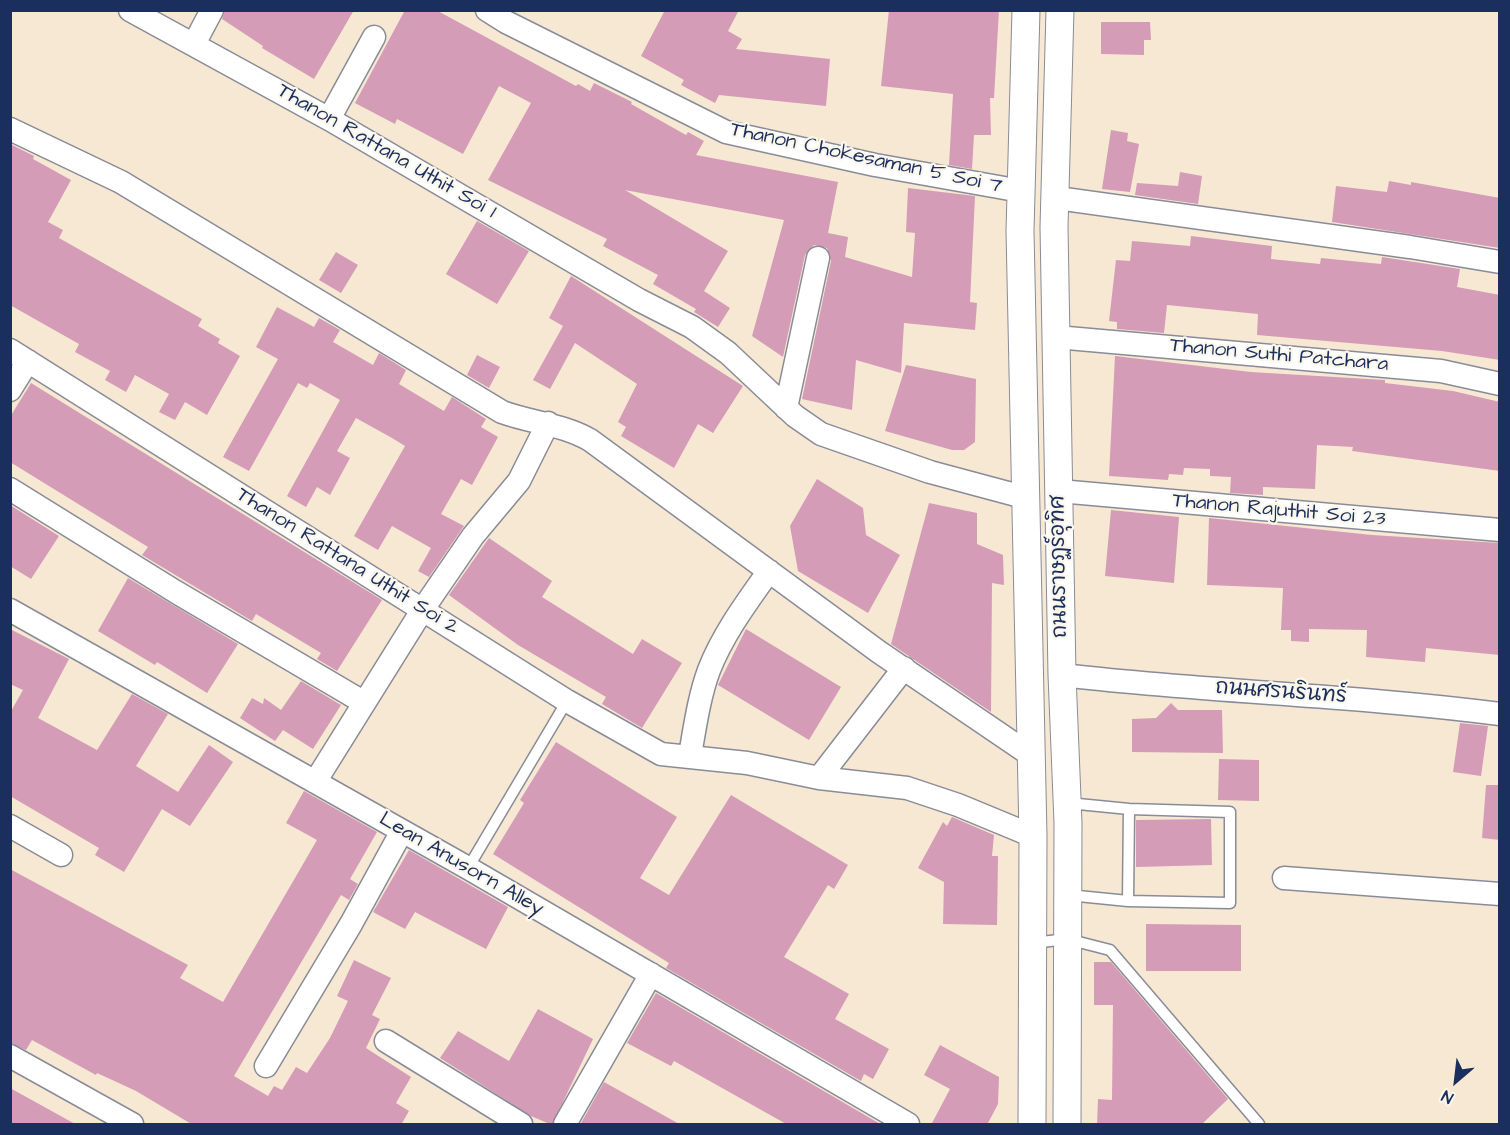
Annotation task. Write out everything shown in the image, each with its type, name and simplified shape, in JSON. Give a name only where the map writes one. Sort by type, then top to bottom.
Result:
[{"type":"street","name":"Thanon Rattana Uthit Soi 1","points":[[130,10],[329,119],[639,300],[692,327],[728,353],[786,408],[821,434],[930,472],[1027,498]]},
{"type":"street","points":[[194,44],[212,10]]},
{"type":"street","name":"Thanon Chokesaman 5 Soi 7","points":[[488,10],[506,22],[726,132],[875,165],[1021,191]]},
{"type":"street","points":[[1025,22],[1060,21]]},
{"type":"street","name":"ถนนราษฏร์อุทิศ","points":[[1060,21],[1057,198],[1054,227],[1062,675],[1067,803],[1067,1125]]},
{"type":"street","name":"ถนนราษฏร์อุทิศ","points":[[1025,22],[1021,191],[1034,836],[1032,1125]]},
{"type":"street","points":[[329,119],[374,37]]},
{"type":"street","points":[[10,129],[121,182],[502,412],[536,424],[548,423],[574,431],[590,440],[904,668],[1032,756]]},
{"type":"street","points":[[1057,198],[1410,247],[1500,262]]},
{"type":"street","points":[[786,408],[818,258]]},
{"type":"street","name":"Thanon Suthi Patchara","points":[[1056,337],[1441,371],[1500,384]]},
{"type":"street","points":[[10,390],[19,355]]},
{"type":"street","name":"Thanon Rattana Uthit Soi 2","points":[[19,355],[567,701],[661,754],[690,755],[747,763],[819,778],[907,788],[958,805],[1034,836]]},
{"type":"street","points":[[315,782],[423,609],[473,536],[519,482],[548,423]]},
{"type":"street","points":[[10,489],[176,592],[363,702]]},
{"type":"street","name":"Thanon Rajuthit Soi 23","points":[[1059,491],[1500,530]]},
{"type":"street","points":[[690,755],[702,695],[714,658],[739,615],[769,571]]},
{"type":"street","name":"Lean Anusorn Alley","points":[[10,610],[468,868],[908,1125]]},
{"type":"street","points":[[819,778],[904,668]]},
{"type":"street","name":"ถนนศรนรินทร์","points":[[1062,675],[1131,683],[1407,702],[1500,714]]},
{"type":"street","points":[[10,826],[61,855]]},
{"type":"street","points":[[266,1066],[351,924],[402,831]]},
{"type":"street","points":[[1284,878],[1500,894]]},
{"type":"street","points":[[565,1125],[651,974]]},
{"type":"street","points":[[386,1041],[521,1125]]},
{"type":"street","points":[[10,1056],[132,1125]]},
{"type":"lane","points":[[468,868],[567,701]]},
{"type":"lane","points":[[1067,803],[1129,809],[1230,812],[1230,903],[1128,901],[1067,895]]},
{"type":"lane","points":[[1128,901],[1129,809]]},
{"type":"lane","points":[[1033,943],[1067,939],[1110,950],[1259,1125]]},
{"type":"building","points":[[225,10],[354,10],[314,79],[262,48],[263,46],[222,19]]},
{"type":"building","points":[[405,10],[436,10],[576,86],[578,84],[590,91],[594,83],[632,102],[631,104],[686,135],[688,132],[704,141],[696,155],[838,182],[828,233],[848,237],[845,257],[912,277],[915,233],[906,232],[908,188],[975,196],[970,302],[977,303],[975,330],[904,323],[901,373],[856,360],[852,410],[802,399],[831,261],[827,248],[814,245],[805,255],[783,357],[752,336],[784,220],[625,190],[728,251],[704,291],[730,308],[718,327],[694,312],[696,309],[653,284],[658,275],[603,246],[607,239],[488,180],[531,103],[499,86],[463,154],[397,119],[395,124],[355,103]]},
{"type":"building","points":[[665,10],[739,10],[728,31],[742,39],[736,49],[830,59],[826,106],[719,95],[715,103],[681,85],[684,80],[641,56]]},
{"type":"building","points":[[889,10],[999,10],[994,98],[990,98],[991,135],[974,135],[972,169],[949,165],[953,94],[881,86]]},
{"type":"building","points":[[1101,22],[1150,22],[1151,40],[1144,40],[1144,55],[1101,54]]},
{"type":"building","points":[[1111,130],[1128,133],[1127,141],[1139,144],[1130,192],[1102,189]]},
{"type":"building","points":[[10,144],[34,156],[33,159],[71,180],[48,222],[63,230],[59,238],[202,319],[198,326],[220,339],[218,343],[240,356],[207,415],[185,402],[175,420],[159,412],[169,394],[135,375],[126,392],[105,380],[110,371],[75,352],[79,344],[10,305]]},
{"type":"building","points":[[1180,172],[1202,176],[1198,204],[1135,195],[1137,183],[1178,186]]},
{"type":"building","points":[[1389,181],[1411,185],[1411,182],[1500,198],[1500,248],[1332,222],[1336,186],[1387,192]]},
{"type":"building","points":[[477,221],[529,251],[497,304],[446,274]]},
{"type":"building","points":[[1191,236],[1272,246],[1271,259],[1320,264],[1321,258],[1381,264],[1382,257],[1460,269],[1457,287],[1500,295],[1500,360],[1442,351],[1257,335],[1258,314],[1167,305],[1164,333],[1117,329],[1117,322],[1109,321],[1116,260],[1130,261],[1132,241],[1190,246]]},
{"type":"building","points":[[336,252],[358,265],[341,293],[319,280]]},
{"type":"building","points":[[571,276],[743,386],[713,433],[698,424],[674,468],[621,436],[626,427],[618,422],[637,384],[575,343],[550,389],[533,380],[563,326],[549,318]]},
{"type":"building","points":[[277,307],[314,327],[319,318],[340,330],[333,342],[373,365],[379,353],[406,370],[399,384],[444,411],[452,397],[486,419],[481,427],[498,437],[472,485],[461,479],[441,514],[464,526],[429,577],[418,571],[431,548],[392,526],[378,550],[354,536],[405,446],[392,438],[356,418],[337,451],[350,458],[330,495],[317,487],[306,507],[287,496],[340,400],[310,383],[307,388],[298,383],[249,471],[223,457],[278,359],[256,347]]},
{"type":"building","points":[[477,355],[500,367],[489,388],[467,375]]},
{"type":"building","points":[[1115,356],[1251,372],[1385,380],[1385,383],[1453,391],[1500,402],[1500,471],[1352,451],[1353,447],[1317,445],[1315,489],[1263,487],[1263,495],[1230,493],[1231,477],[1210,476],[1210,469],[1184,468],[1183,475],[1169,474],[1168,480],[1109,476]]},
{"type":"building","points":[[906,365],[976,379],[975,442],[964,450],[952,450],[885,431]]},
{"type":"building","points":[[31,383],[382,600],[337,671],[317,659],[321,653],[256,614],[252,621],[142,555],[148,547],[10,462],[10,417]]},
{"type":"building","points":[[817,479],[863,508],[866,535],[900,555],[868,613],[798,571],[790,526]]},
{"type":"building","points":[[929,503],[977,513],[977,544],[1003,555],[1004,585],[992,583],[991,712],[891,644]]},
{"type":"building","points":[[10,505],[59,536],[31,579],[10,566]]},
{"type":"building","points":[[1111,510],[1179,517],[1174,583],[1105,576]]},
{"type":"building","points":[[1209,518],[1372,535],[1500,543],[1500,655],[1426,648],[1425,662],[1366,657],[1367,630],[1309,629],[1309,642],[1291,641],[1291,630],[1281,630],[1283,588],[1207,585]]},
{"type":"building","points":[[489,538],[552,581],[542,597],[633,654],[642,639],[682,663],[642,728],[602,704],[606,697],[518,645],[449,595]]},
{"type":"building","points":[[128,578],[238,644],[207,693],[157,662],[155,665],[98,631]]},
{"type":"building","points":[[10,629],[69,659],[38,718],[97,750],[132,694],[168,714],[136,766],[178,792],[209,745],[233,762],[190,826],[162,809],[124,872],[95,855],[99,848],[10,796],[10,713],[23,690],[10,684]]},
{"type":"building","points":[[746,629],[841,687],[809,740],[718,685]]},
{"type":"building","points":[[301,681],[341,705],[313,749],[283,730],[275,741],[240,718],[252,698],[263,704],[264,698],[281,710]]},
{"type":"building","points":[[1171,703],[1178,710],[1222,710],[1223,753],[1132,752],[1132,719],[1156,718]]},
{"type":"building","points":[[1460,723],[1488,726],[1481,776],[1453,772]]},
{"type":"building","points":[[556,742],[677,817],[640,878],[669,895],[731,795],[848,865],[834,889],[828,885],[784,957],[849,994],[835,1019],[889,1049],[873,1079],[864,1074],[861,1081],[666,968],[669,963],[493,854],[524,803],[520,800]]},
{"type":"building","points":[[1219,759],[1259,760],[1259,801],[1218,800]]},
{"type":"building","points":[[1486,785],[1500,785],[1500,840],[1482,838]]},
{"type":"building","points":[[304,791],[377,832],[350,879],[358,884],[349,900],[341,895],[234,1076],[268,1096],[274,1086],[282,1090],[296,1067],[307,1073],[330,1038],[348,1001],[337,996],[354,960],[391,978],[372,1015],[380,1019],[366,1048],[411,1077],[396,1103],[409,1111],[401,1125],[193,1125],[136,1091],[97,1073],[96,1075],[32,1040],[26,1050],[10,1043],[10,869],[188,965],[180,978],[223,1002],[317,840],[286,823]]},
{"type":"building","points":[[952,817],[994,835],[992,856],[998,856],[997,925],[943,924],[944,882],[918,868],[943,822],[947,826]]},
{"type":"building","points":[[1211,819],[1212,865],[1136,867],[1136,820]]},
{"type":"building","points":[[409,850],[508,907],[486,949],[415,912],[405,929],[373,912]]},
{"type":"building","points":[[1146,924],[1241,925],[1241,971],[1146,971]]},
{"type":"building","points":[[1094,962],[1111,962],[1228,1099],[1201,1125],[1097,1125],[1098,1099],[1112,1100],[1113,1005],[1094,1005]]},
{"type":"building","points":[[656,993],[882,1125],[788,1125],[674,1061],[671,1066],[627,1043]]},
{"type":"building","points":[[538,1009],[593,1039],[552,1125],[531,1116],[440,1058],[458,1031],[509,1061]]},
{"type":"building","points":[[940,1045],[999,1077],[998,1104],[987,1125],[931,1125],[950,1089],[924,1075]]},
{"type":"building","points":[[604,1082],[681,1125],[580,1125]]},
{"type":"building","points":[[10,1088],[77,1125],[10,1125]]}]
